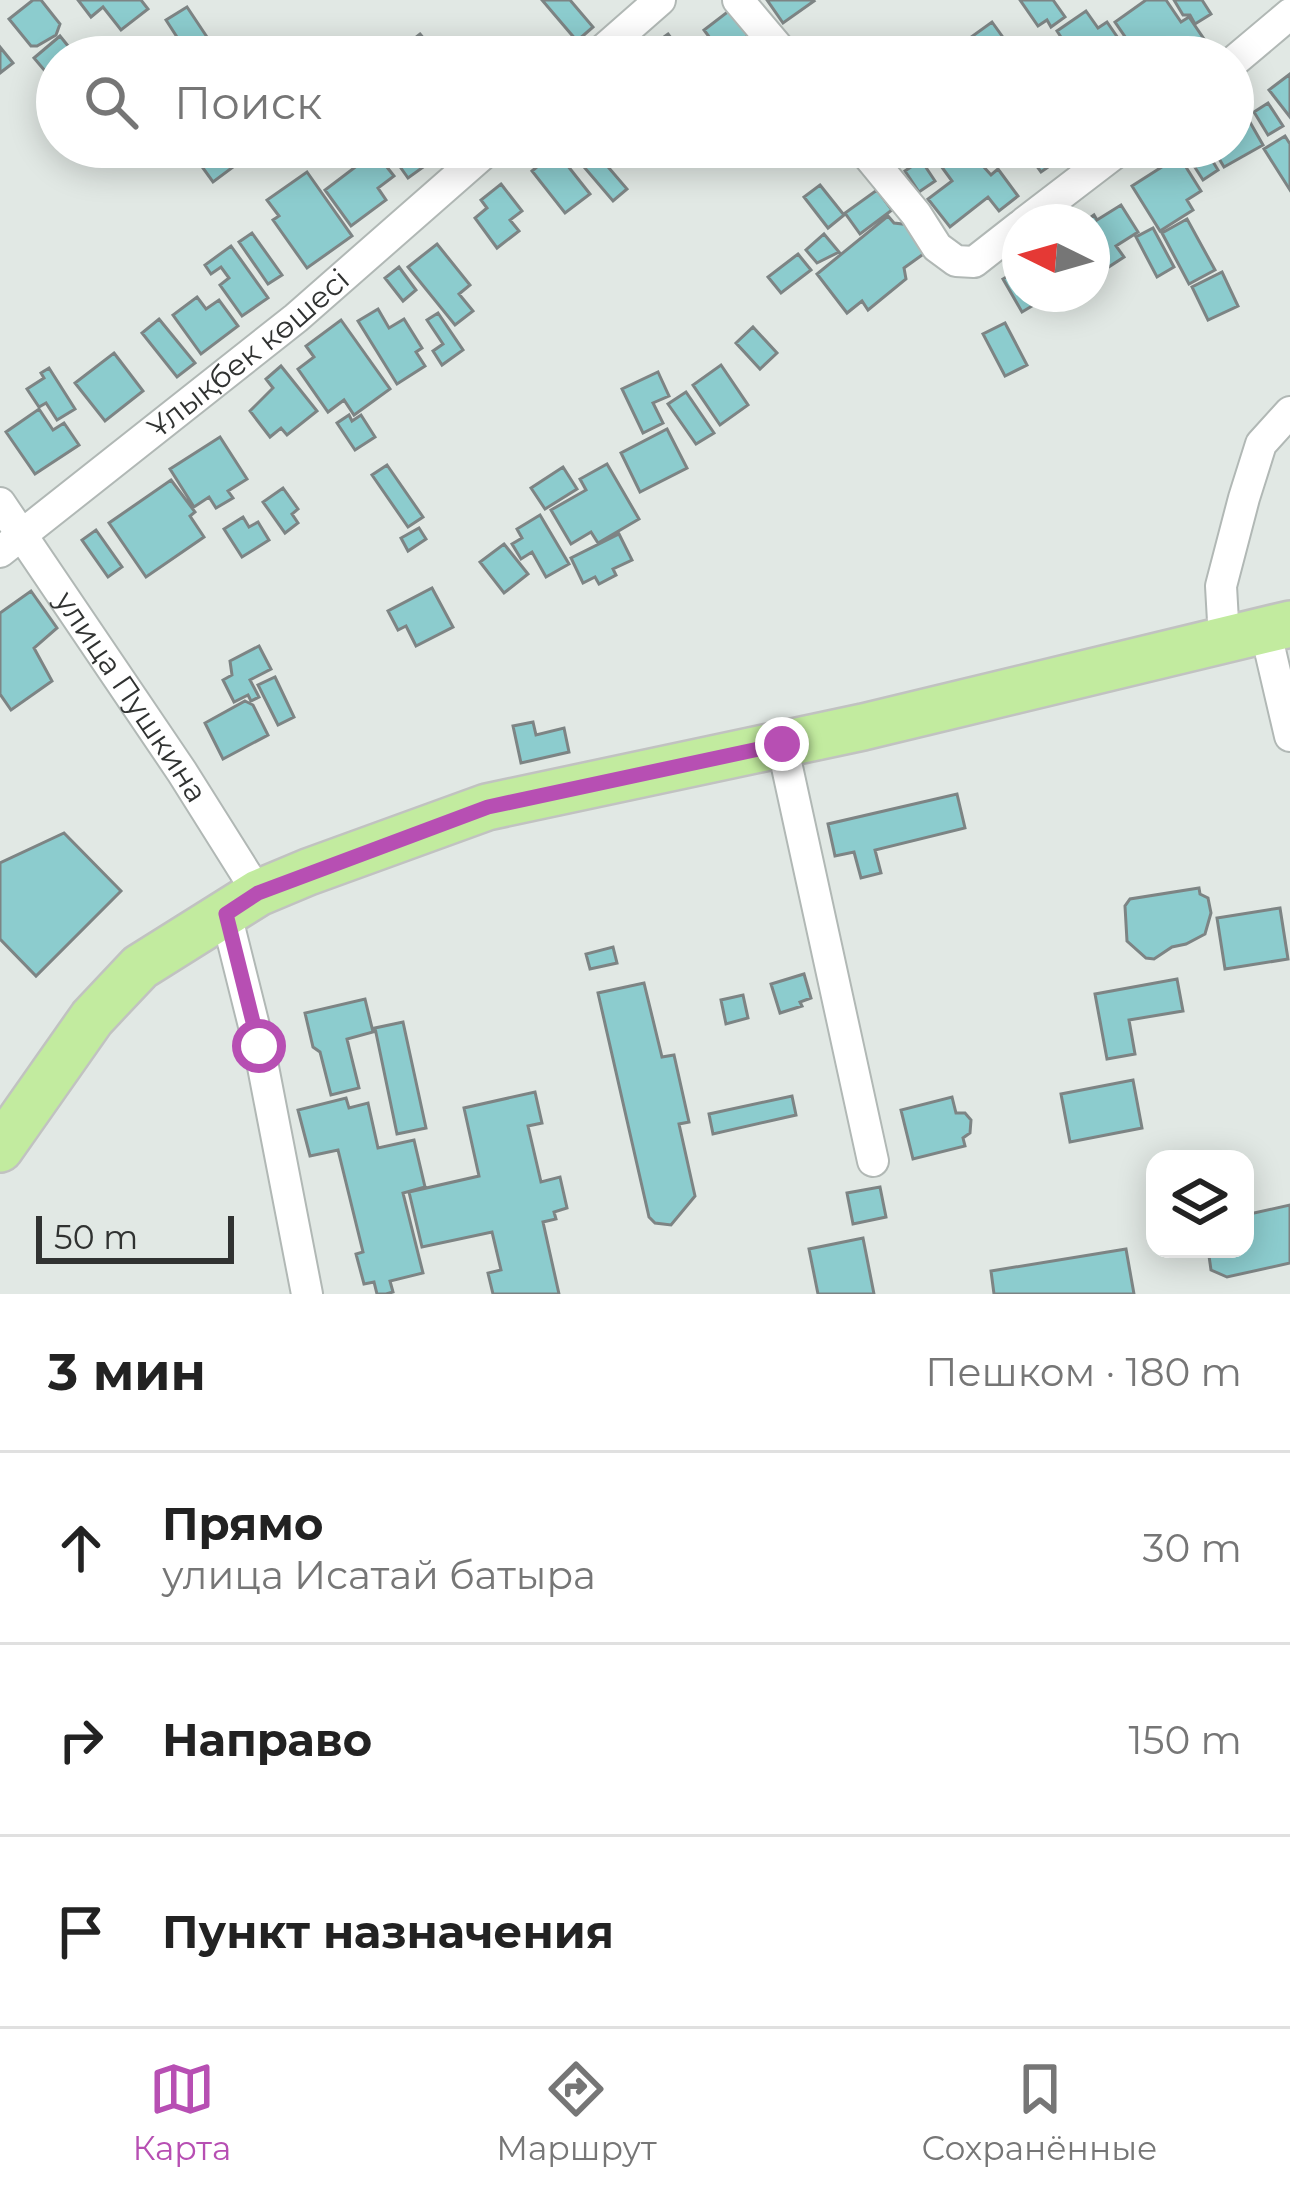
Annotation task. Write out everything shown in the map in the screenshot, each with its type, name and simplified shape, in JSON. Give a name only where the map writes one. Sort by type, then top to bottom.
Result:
[{"type":"main road","points":[[0,1149],[92,1018],[140,967],[242,904],[488,807],[782,744],[1260,631]]},
{"type":"street","points":[[619,36],[660,0]]},
{"type":"street","points":[[738,0],[768,36]]},
{"type":"street","points":[[1254,44],[1290,14]]},
{"type":"street","name":"Ұлықбек көшесі","points":[[11,543],[296,318],[467,168]]},
{"type":"street","points":[[878,168],[937,248],[956,261],[974,262],[1002,240]]},
{"type":"street","points":[[1049,204],[1096,168]]},
{"type":"street","points":[[1290,412],[1261,444],[1221,586],[1260,631],[1290,736]]},
{"type":"street","name":"улица Пушкина","points":[[0,503],[11,543],[182,772],[242,904],[259,1046],[307,1294]]},
{"type":"street","points":[[782,744],[873,1161]]},
{"type":"building","points":[[33,0],[41,0],[60,24],[56,35],[36,36],[36,46],[31,46],[9,19]]},
{"type":"building","points":[[78,0],[141,0],[148,9],[121,30],[103,7],[91,17]]},
{"type":"building","points":[[542,0],[570,0],[593,27],[583,36],[573,36]]},
{"type":"building","points":[[767,0],[813,0],[814,1],[783,23]]},
{"type":"building","points":[[1020,0],[1053,0],[1065,17],[1051,27],[1047,20],[1038,26]]},
{"type":"building","points":[[1146,0],[1166,0],[1181,22],[1189,17],[1202,36],[1125,36],[1115,22]]},
{"type":"building","points":[[1174,0],[1202,0],[1211,14],[1195,24]]},
{"type":"building","points":[[187,7],[206,36],[176,36],[166,20]]},
{"type":"building","points":[[730,10],[749,35],[708,36],[704,30]]},
{"type":"building","points":[[1086,11],[1098,28],[1107,22],[1117,36],[1060,36],[1057,31]]},
{"type":"building","points":[[992,22],[1002,36],[973,36]]},
{"type":"building","points":[[0,47],[13,63],[0,73]]},
{"type":"building","points":[[1290,74],[1290,117],[1269,90]]},
{"type":"building","points":[[1268,103],[1283,126],[1268,135],[1254,112]]},
{"type":"building","points":[[1254,129],[1263,145],[1254,150]]},
{"type":"building","points":[[1285,136],[1290,144],[1290,190],[1264,149]]},
{"type":"building","points":[[203,168],[232,168],[213,182]]},
{"type":"building","points":[[354,168],[388,168],[394,176],[378,188],[386,200],[351,226],[325,190]]},
{"type":"building","points":[[401,168],[422,168],[408,178]]},
{"type":"building","points":[[569,168],[590,194],[565,213],[532,171]]},
{"type":"building","points":[[585,168],[609,168],[627,189],[613,201]]},
{"type":"building","points":[[926,168],[935,181],[919,192],[905,171]]},
{"type":"building","points":[[942,168],[985,168],[991,175],[998,169],[1018,196],[1002,204],[999,211],[988,197],[950,227],[928,199],[952,181]]},
{"type":"building","points":[[1160,168],[1187,168],[1201,191],[1187,200],[1193,210],[1160,231],[1132,186]]},
{"type":"building","points":[[1195,168],[1217,168],[1218,170],[1203,180]]},
{"type":"building","points":[[307,172],[352,236],[307,268],[273,220],[279,216],[267,200]]},
{"type":"building","points":[[501,184],[522,211],[510,220],[519,231],[497,248],[475,218],[487,208],[481,200]]},
{"type":"building","points":[[820,185],[844,215],[828,228],[804,197]]},
{"type":"building","points":[[877,190],[892,210],[860,234],[845,213]]},
{"type":"building","points":[[1121,205],[1138,232],[1116,246],[1124,257],[1110,266],[1110,212]]},
{"type":"building","points":[[888,216],[894,223],[911,225],[929,250],[904,268],[906,279],[868,310],[862,301],[847,313],[817,274]]},
{"type":"building","points":[[1187,219],[1215,270],[1189,284],[1162,233]]},
{"type":"building","points":[[1153,228],[1174,267],[1157,277],[1136,237]]},
{"type":"building","points":[[252,233],[282,275],[268,284],[239,242]]},
{"type":"building","points":[[824,234],[839,252],[817,263],[806,250]]},
{"type":"building","points":[[437,244],[470,285],[459,294],[473,311],[455,325],[408,267]]},
{"type":"building","points":[[231,246],[268,298],[242,316],[220,285],[229,278],[221,267],[211,274],[205,265]]},
{"type":"building","points":[[798,254],[811,270],[781,293],[768,277]]},
{"type":"building","points":[[399,267],[416,290],[403,301],[385,278]]},
{"type":"building","points":[[1222,272],[1238,306],[1208,320],[1192,287]]},
{"type":"building","points":[[197,297],[206,309],[219,300],[238,326],[201,354],[173,315]]},
{"type":"building","points":[[378,309],[389,328],[404,319],[422,348],[416,352],[425,366],[397,384],[358,321]]},
{"type":"building","points":[[438,313],[463,350],[442,365],[433,351],[443,344],[427,320]]},
{"type":"building","points":[[159,319],[195,363],[177,377],[142,333]]},
{"type":"building","points":[[341,320],[390,389],[354,415],[344,400],[328,412],[298,369],[314,357],[306,346]]},
{"type":"building","points":[[1005,323],[1027,365],[1005,376],[983,334]]},
{"type":"building","points":[[753,327],[777,353],[760,369],[736,343]]},
{"type":"building","points":[[114,353],[143,391],[105,421],[75,383]]},
{"type":"building","points":[[721,365],[748,405],[720,425],[693,385]]},
{"type":"building","points":[[281,366],[317,411],[287,435],[281,428],[270,437],[250,411],[273,388],[266,379]]},
{"type":"building","points":[[49,368],[75,409],[57,420],[46,403],[39,407],[27,389],[44,378],[41,373]]},
{"type":"building","points":[[658,372],[669,396],[653,403],[663,423],[643,433],[622,389]]},
{"type":"building","points":[[686,392],[714,433],[696,444],[668,404]]},
{"type":"building","points":[[39,409],[53,430],[64,423],[79,445],[35,474],[6,432]]},
{"type":"building","points":[[349,415],[352,421],[361,415],[375,437],[355,450],[337,423]]},
{"type":"building","points":[[667,429],[687,468],[640,492],[621,453]]},
{"type":"building","points":[[220,437],[247,479],[228,491],[233,498],[216,508],[209,497],[194,507],[170,469]]},
{"type":"building","points":[[607,464],[639,519],[598,543],[591,532],[571,544],[551,510],[586,490],[580,479]]},
{"type":"building","points":[[387,465],[423,517],[408,527],[372,475]]},
{"type":"building","points":[[563,467],[577,489],[545,509],[531,488]]},
{"type":"building","points":[[171,480],[195,512],[190,516],[204,537],[146,577],[109,523]]},
{"type":"building","points":[[283,488],[298,509],[292,514],[298,523],[285,533],[263,502]]},
{"type":"building","points":[[540,515],[569,564],[546,577],[532,552],[521,559],[512,544],[522,538],[517,529]]},
{"type":"building","points":[[243,517],[249,527],[258,522],[269,540],[242,557],[224,529]]},
{"type":"building","points":[[419,528],[426,539],[408,551],[401,538]]},
{"type":"building","points":[[96,530],[122,567],[108,577],[82,540]]},
{"type":"building","points":[[619,534],[632,560],[613,569],[616,575],[599,584],[595,577],[583,583],[571,558]]},
{"type":"building","points":[[504,544],[528,574],[504,593],[480,562]]},
{"type":"building","points":[[432,588],[453,627],[416,646],[406,626],[398,630],[388,611]]},
{"type":"building","points":[[31,591],[57,628],[34,648],[52,681],[11,710],[0,694],[0,613]]},
{"type":"building","points":[[259,646],[271,669],[250,680],[259,697],[251,701],[248,695],[234,702],[223,680],[232,675],[230,661]]},
{"type":"building","points":[[275,677],[294,717],[278,725],[258,685]]},
{"type":"building","points":[[245,701],[253,705],[268,735],[223,759],[205,723]]},
{"type":"building","points":[[533,722],[536,735],[564,728],[569,752],[521,763],[513,726]]},
{"type":"building","points":[[957,794],[965,828],[875,850],[881,873],[861,878],[854,852],[835,856],[828,824]]},
{"type":"building","points":[[64,833],[121,891],[36,976],[0,939],[0,863]]},
{"type":"building","points":[[1199,888],[1208,898],[1211,913],[1205,934],[1154,959],[1146,958],[1127,941],[1125,906],[1130,899]]},
{"type":"building","points":[[1280,908],[1288,959],[1225,969],[1217,918]]},
{"type":"building","points":[[613,947],[617,963],[590,969],[586,954]]},
{"type":"building","points":[[804,974],[811,998],[780,1013],[771,984]]},
{"type":"building","points":[[1177,979],[1183,1011],[1129,1020],[1135,1054],[1107,1059],[1095,994]]},
{"type":"building","points":[[644,983],[662,1057],[674,1055],[689,1122],[679,1124],[695,1196],[671,1225],[649,1217],[598,993]]},
{"type":"building","points":[[743,995],[748,1018],[726,1024],[721,1000]]},
{"type":"building","points":[[365,999],[373,1032],[347,1039],[359,1088],[331,1095],[305,1013]]},
{"type":"building","points":[[403,1022],[426,1128],[397,1134],[375,1028]]},
{"type":"building","points":[[1133,1080],[1142,1128],[1070,1142],[1061,1094]]},
{"type":"building","points":[[535,1092],[542,1123],[528,1126],[541,1182],[560,1177],[567,1208],[554,1212],[556,1219],[543,1222],[559,1294],[493,1294],[488,1273],[501,1270],[492,1232],[422,1247],[409,1192],[479,1176],[464,1108]]},
{"type":"building","points":[[792,1096],[796,1115],[713,1134],[709,1114]]},
{"type":"building","points":[[952,1097],[956,1113],[965,1113],[971,1120],[970,1133],[963,1138],[965,1146],[913,1159],[901,1110]]},
{"type":"building","points":[[346,1098],[349,1108],[368,1103],[378,1148],[414,1140],[425,1187],[403,1193],[423,1273],[390,1281],[393,1292],[386,1294],[377,1294],[374,1282],[364,1284],[356,1254],[363,1252],[338,1150],[310,1156],[298,1110]]},
{"type":"building","points":[[880,1187],[886,1217],[853,1224],[847,1193]]},
{"type":"building","points":[[1290,1205],[1290,1263],[1227,1277],[1211,1270],[1209,1258],[1254,1258],[1254,1213]]},
{"type":"building","points":[[863,1238],[874,1294],[818,1294],[809,1249]]},
{"type":"building","points":[[1126,1249],[1134,1294],[994,1294],[991,1271]]},
{"type":"route","points":[[259,1046],[226,914],[258,893],[488,807],[782,744]]}]
